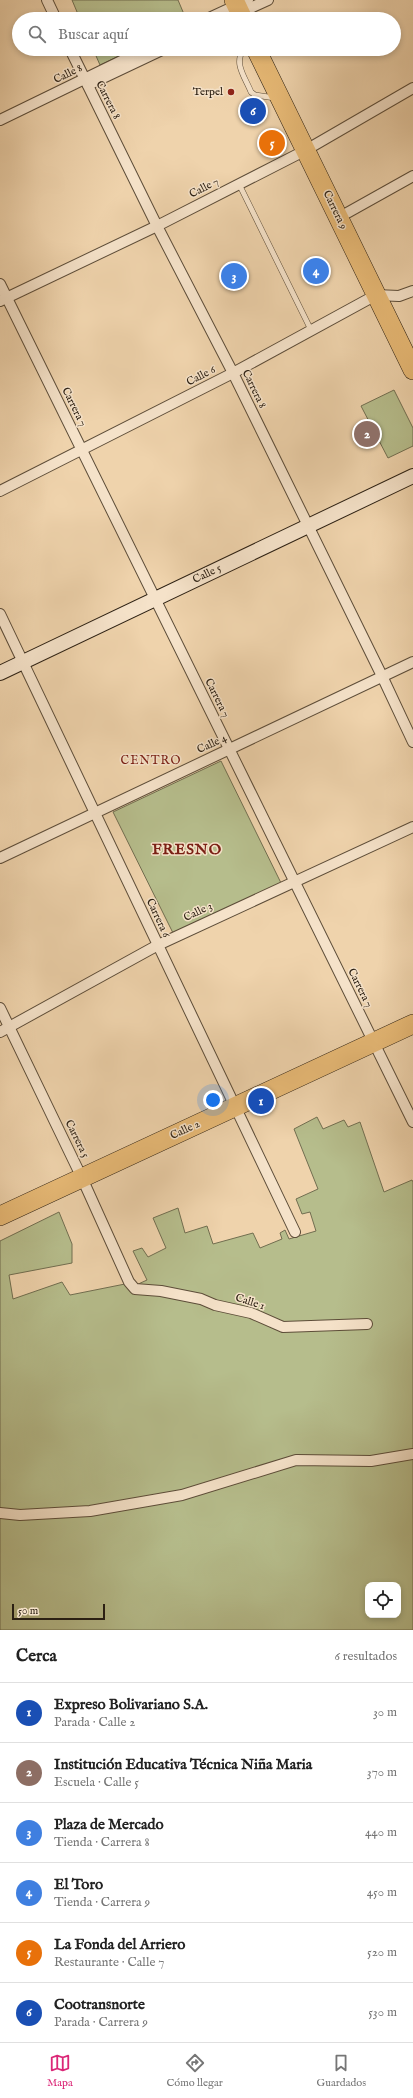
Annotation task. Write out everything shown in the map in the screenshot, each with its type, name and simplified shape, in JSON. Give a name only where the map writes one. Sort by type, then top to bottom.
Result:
[{"type":"highway","name":"Carrera 9","points":[[259,56],[413,370]]},
{"type":"highway","name":"Calle 2","points":[[0,1216],[413,1024]]},
{"type":"street","points":[[47,0],[53,12]]},
{"type":"street","points":[[238,9],[268,0]]},
{"type":"street","name":"Carrera 8","points":[[73,56],[157,226],[232,373],[382,676],[413,742]]},
{"type":"street","name":"Calle 8","points":[[86,82],[133,56]]},
{"type":"street","name":"Calle 8","points":[[0,120],[147,56]]},
{"type":"street","name":"Calle 7","points":[[4,299],[157,226],[306,150],[413,88]]},
{"type":"street","points":[[338,218],[413,176]]},
{"type":"street","name":"Carrera 7","points":[[0,284],[4,299],[82,450],[413,1122]]},
{"type":"street","points":[[376,295],[399,296],[413,291]]},
{"type":"street","name":"Calle 6","points":[[0,491],[232,373],[376,295]]},
{"type":"street","name":"Calle 5","points":[[0,673],[413,476]]},
{"type":"street","name":"Carrera 6","points":[[0,614],[295,1232]]},
{"type":"street","name":"Calle 4","points":[[0,858],[413,662]]},
{"type":"street","name":"Calle 3","points":[[5,1029],[158,945],[235,908],[295,883],[413,827]]},
{"type":"street","name":"Carrera 5","points":[[0,1008],[5,1029],[82,1178],[129,1282]]},
{"type":"street","name":"Calle 1","points":[[129,1282],[139,1290],[161,1291],[201,1299],[215,1305],[251,1313],[283,1327],[367,1324]]},
{"type":"street","points":[[0,1513],[20,1515],[90,1511],[182,1495],[296,1460],[371,1461],[413,1454]]},
{"type":"lane","points":[[239,56],[238,62],[251,92],[255,95],[280,99]]},
{"type":"lane","points":[[239,184],[311,330]]},
{"type":"green space","points":[[72,0],[178,0],[183,12],[77,12]]},
{"type":"green space","points":[[96,56],[119,56],[100,65]]},
{"type":"green space","points":[[394,390],[413,428],[413,446],[388,458],[361,406]]},
{"type":"green space","points":[[221,761],[282,885],[173,933],[113,812]]},
{"type":"green space","points":[[317,1117],[323,1129],[344,1120],[348,1127],[360,1122],[384,1192],[412,1180],[413,1182],[413,1630],[0,1630],[0,1241],[59,1212],[72,1244],[72,1263],[9,1275],[13,1299],[62,1282],[70,1295],[125,1284],[134,1286],[147,1280],[133,1251],[142,1248],[148,1257],[166,1248],[153,1218],[178,1208],[185,1233],[207,1226],[213,1244],[253,1233],[260,1248],[282,1239],[280,1233],[285,1230],[289,1239],[316,1231],[310,1212],[302,1214],[296,1199],[318,1189],[294,1129]]},
{"type":"place","name":"Terpel","points":[[231,92]]},
{"type":"place","name":"Cootransnorte","points":[[253,111]]},
{"type":"place","name":"La Fonda del Arriero","points":[[272,143]]},
{"type":"place","name":"El Toro","points":[[316,271]]},
{"type":"place","name":"Plaza de Mercado","points":[[234,276]]},
{"type":"place","name":"Institución Educativa Técnica Niña Maria","points":[[367,434]]},
{"type":"place","name":"Expreso Bolivariano S.A.","points":[[261,1101]]},
{"type":"district","name":"CENTRO","points":[[151,760]]},
{"type":"district","name":"FRESNO","points":[[187,849]]}]
